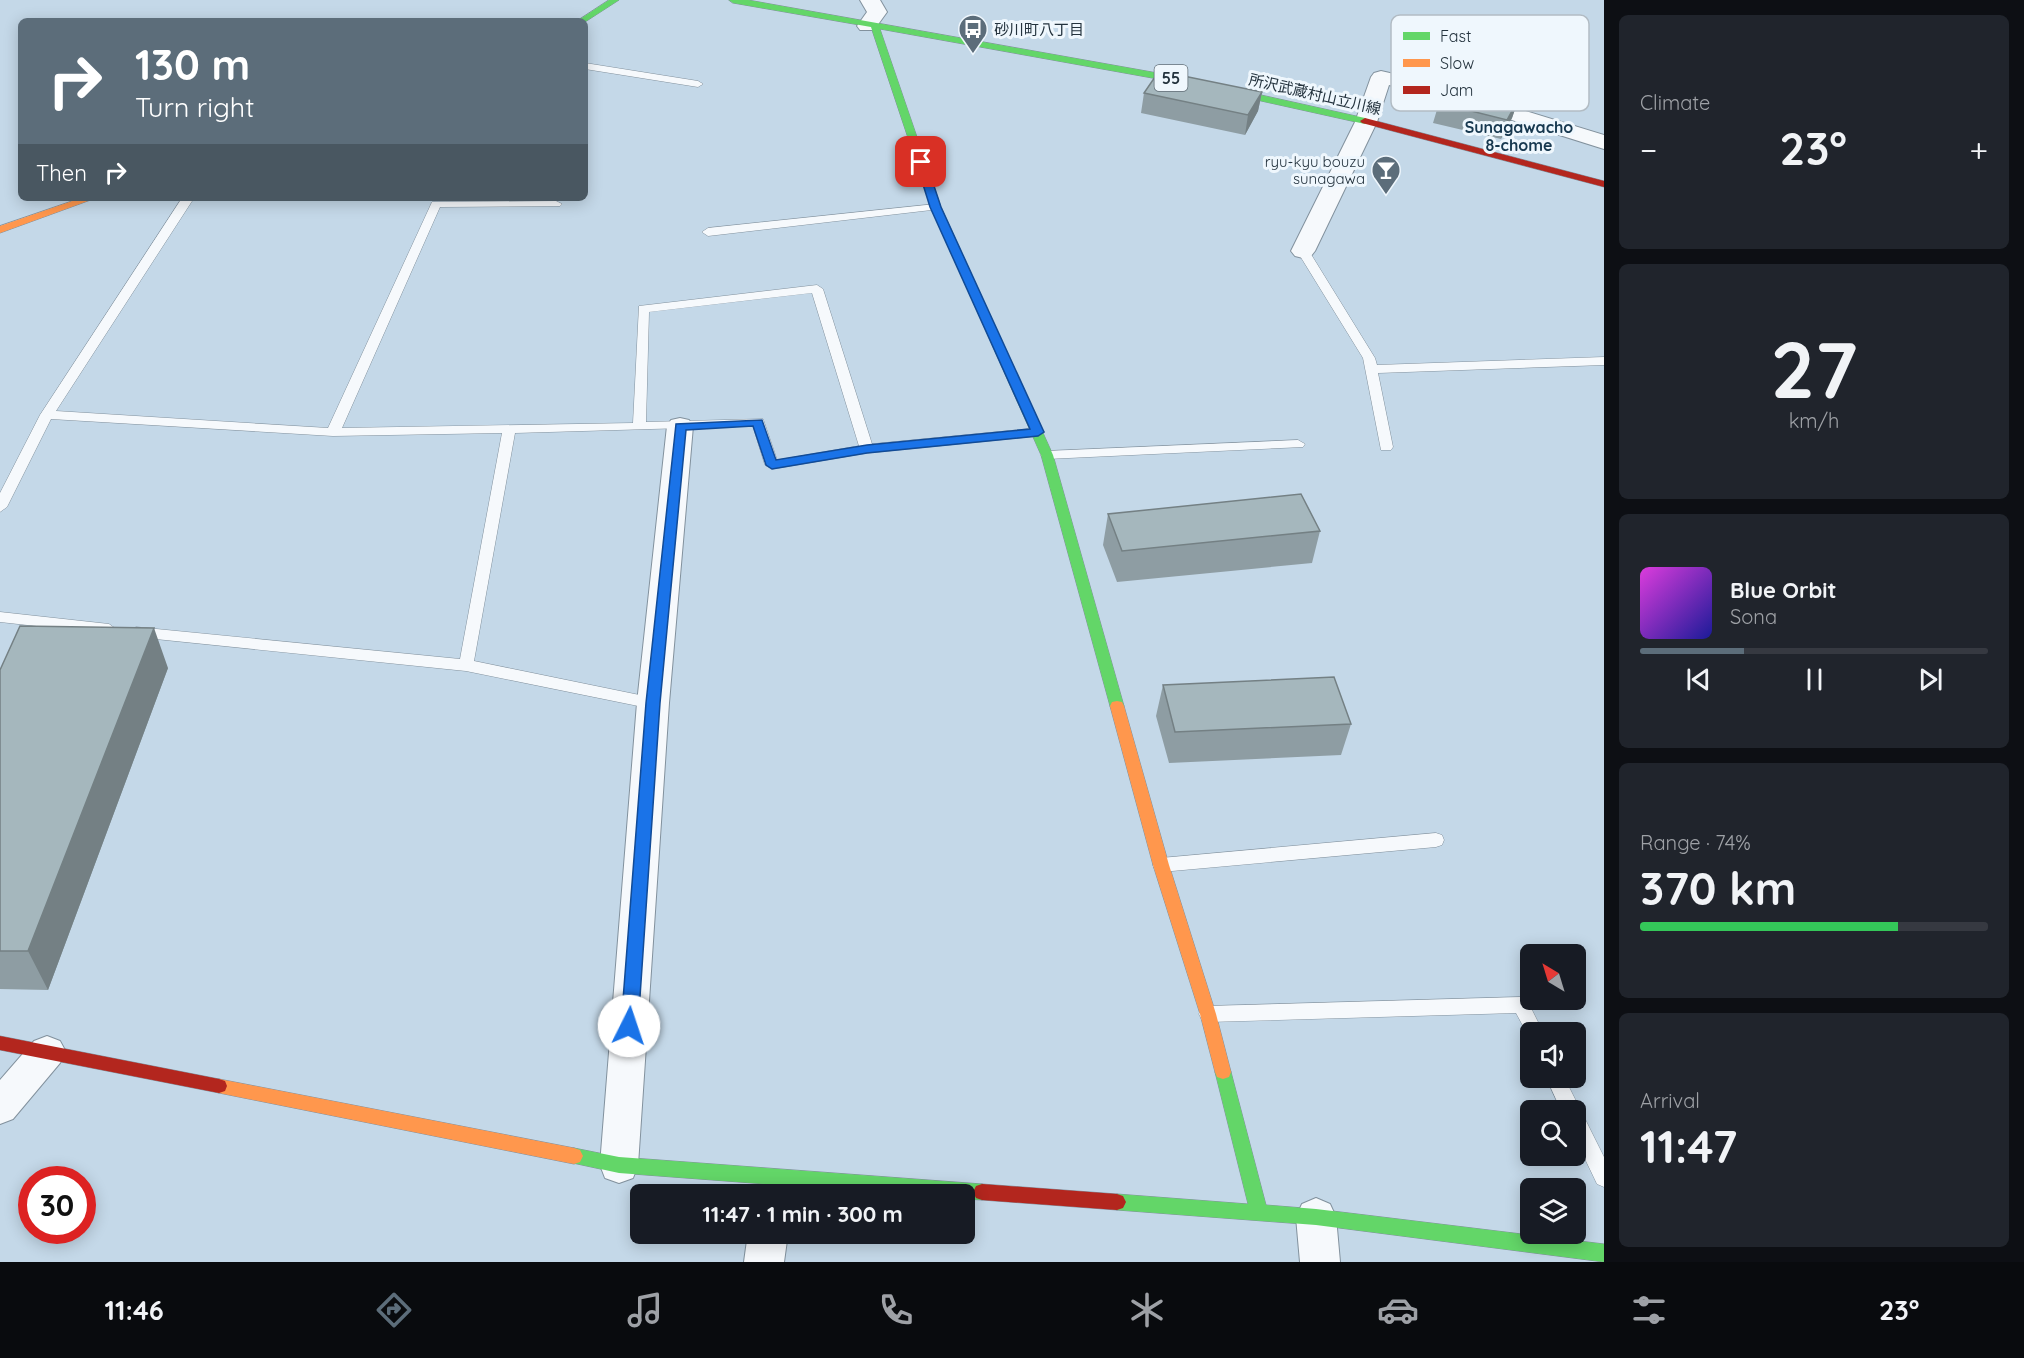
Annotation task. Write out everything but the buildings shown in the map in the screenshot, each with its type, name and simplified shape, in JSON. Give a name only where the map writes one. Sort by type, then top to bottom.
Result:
[{"type":"street","points":[[586,18],[615,0]]},
{"type":"street","name":"所沢武蔵村山立川線","points":[[733,0],[1182,80],[1366,122],[1604,184]]},
{"type":"street","points":[[870,0],[877,12],[871,26],[936,207],[1047,455],[1161,866],[1208,1014],[1259,1212]]},
{"type":"street","points":[[1303,251],[1366,122],[1381,77],[1391,79]]},
{"type":"street","points":[[1505,111],[1604,142]]},
{"type":"street","points":[[0,230],[82,201]]},
{"type":"street","points":[[619,1165],[653,703],[680,426]]},
{"type":"street","points":[[0,1044],[619,1165],[760,1184]]},
{"type":"street","points":[[0,1107],[47,1052]]},
{"type":"street","points":[[975,1197],[1316,1217],[1604,1253]]},
{"type":"street","points":[[1316,1217],[1320,1262]]},
{"type":"street","points":[[764,1262],[766,1244]]},
{"type":"lane","points":[[588,66],[698,84]]},
{"type":"lane","points":[[0,507],[47,415],[186,201]]},
{"type":"lane","points":[[333,432],[436,204],[556,204]]},
{"type":"lane","points":[[708,232],[936,207]]},
{"type":"lane","points":[[1303,251],[1369,358],[1386,447]]},
{"type":"lane","points":[[639,427],[643,309],[817,289],[867,449]]},
{"type":"lane","points":[[1371,369],[1604,361]]},
{"type":"lane","points":[[47,415],[333,432],[639,427],[758,422],[772,465],[867,449],[1038,432]]},
{"type":"lane","points":[[465,665],[509,429]]},
{"type":"lane","points":[[1047,455],[1298,444]]},
{"type":"lane","points":[[0,617],[465,665],[653,703]]},
{"type":"lane","points":[[1161,866],[1436,840]]},
{"type":"lane","points":[[1208,1014],[1521,1005],[1529,1022]]},
{"type":"lane","points":[[1586,1141],[1604,1178]]},
{"type":"traffic: fast","points":[[586,18],[615,0]]},
{"type":"traffic: fast","points":[[733,0],[1180,80],[1365,121]]},
{"type":"traffic: fast","points":[[875,27],[936,207],[1047,455],[1117,706]]},
{"type":"traffic: fast","points":[[1223,1072],[1259,1212]]},
{"type":"traffic: fast","points":[[574,1156],[619,1165],[982,1192]]},
{"type":"traffic: fast","points":[[1117,1202],[1316,1217],[1604,1253]]},
{"type":"traffic: slow","points":[[0,230],[82,201]]},
{"type":"traffic: slow","points":[[1117,706],[1161,865],[1208,1014],[1223,1072]]},
{"type":"traffic: slow","points":[[219,1086],[574,1156]]},
{"type":"traffic: jam","points":[[1365,121],[1604,184]]},
{"type":"traffic: jam","points":[[0,1043],[219,1086]]},
{"type":"traffic: jam","points":[[982,1192],[1117,1202]]},
{"type":"place","name":"砂川町八丁目","points":[[973,54]]},
{"type":"place","name":"ryu-kyu bouzu sunagawa","points":[[1386,196]]},
{"type":"district","name":"Sunagawacho 8-chome","points":[[1519,136]]},
{"type":"route","points":[[629,1026],[653,703],[680,426],[758,422],[772,465],[867,449],[1038,432],[936,207],[921,162]]}]
